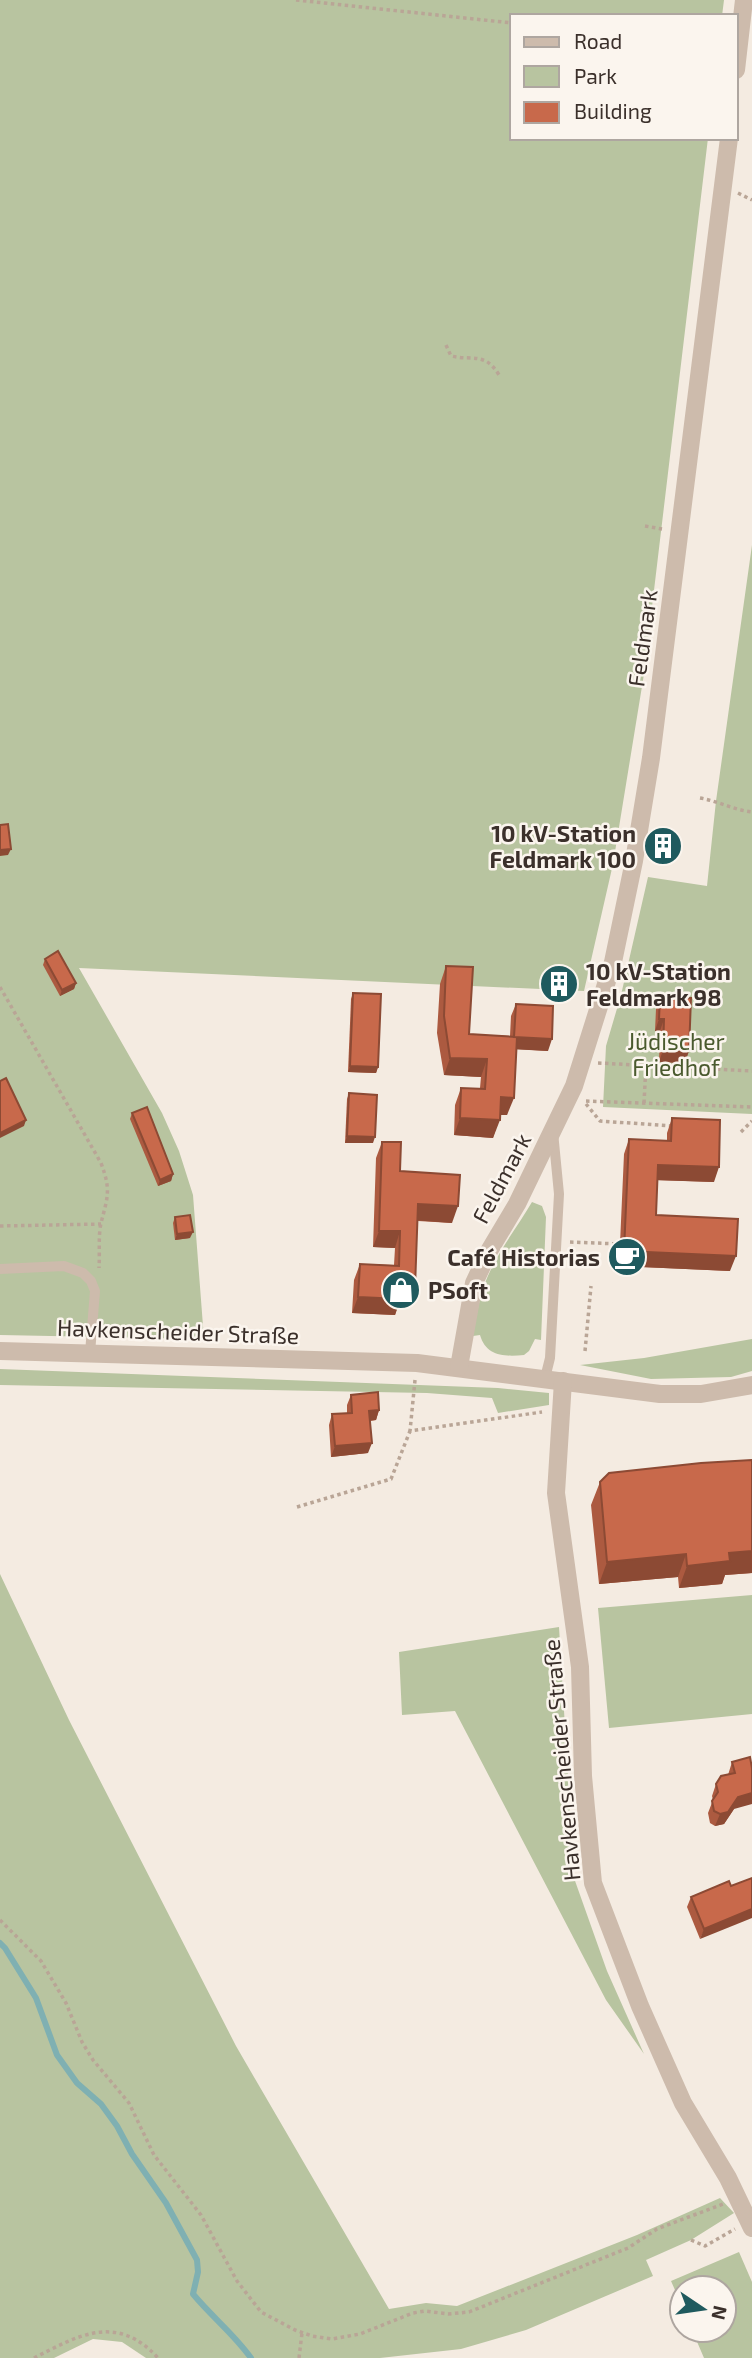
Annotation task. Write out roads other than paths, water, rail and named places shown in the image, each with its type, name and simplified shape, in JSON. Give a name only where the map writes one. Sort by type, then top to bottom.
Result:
[{"type":"street","points":[[738,54],[744,5]]},
{"type":"street","name":"Feldmark","points":[[459,1367],[474,1283],[553,1132],[579,1094],[582,1062],[612,962],[634,862],[651,758],[729,140]]},
{"type":"street","name":"Havkenscheider Straße","points":[[0,1351],[417,1363],[660,1394],[701,1394],[752,1385]]},
{"type":"street","name":"Havkenscheider Straße","points":[[554,1379],[562,1409],[556,1493],[580,1667],[583,1776],[593,1883],[640,2006],[678,2091],[751,2225]]},
{"type":"lane","name":"Feldmark","points":[[553,1132],[559,1194],[550,1358],[554,1379]]},
{"type":"lane","points":[[0,1269],[64,1266],[74,1268],[91,1280],[94,1291],[90,1353]]},
{"type":"waterway","points":[[0,1943],[36,1998],[57,2055],[77,2083],[101,2104],[166,2203],[197,2260],[198,2272],[193,2294],[251,2358]]},
{"type":"place","name":"10 kV-Station Feldmark 100","points":[[663,846]]},
{"type":"place","name":"10 kV-Station Feldmark 98","points":[[559,984]]},
{"type":"place","name":"Café Historias","points":[[627,1257]]},
{"type":"place","name":"PSoft","points":[[401,1290]]},
{"type":"park label","name":"Jüdischer Friedhof","points":[[676,1054]]}]
